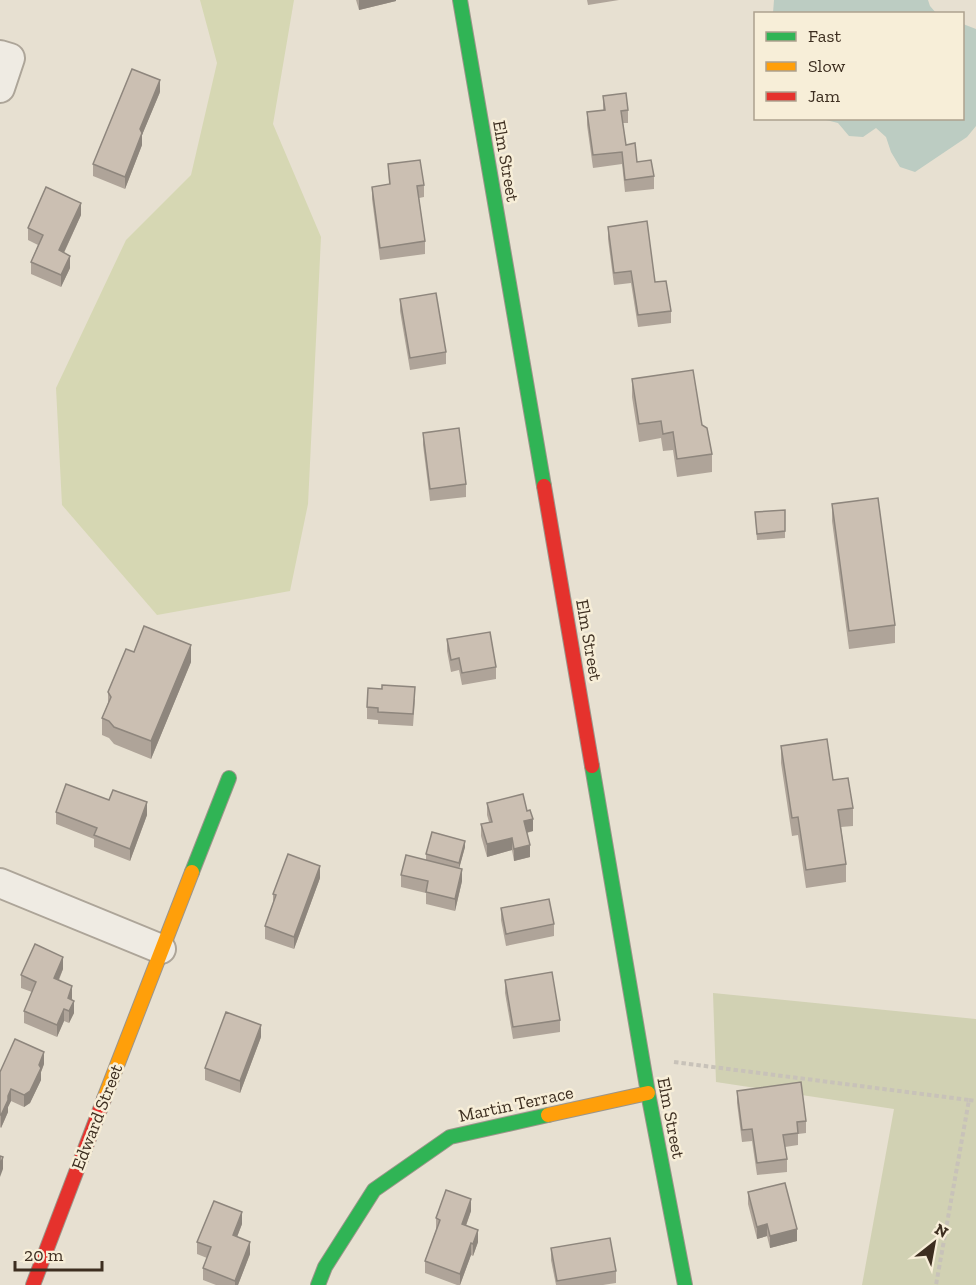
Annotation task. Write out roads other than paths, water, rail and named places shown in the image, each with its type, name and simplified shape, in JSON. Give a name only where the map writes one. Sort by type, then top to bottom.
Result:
[{"type":"street","name":"Elm Street","points":[[460,0],[648,1093],[685,1285]]},
{"type":"street","points":[[0,88],[5,57]]},
{"type":"street","name":"Edward Street","points":[[33,1285],[229,778]]},
{"type":"street","points":[[0,883],[161,949]]},
{"type":"street","name":"Martin Terrace","points":[[318,1285],[325,1266],[374,1190],[450,1137],[648,1093]]}]
